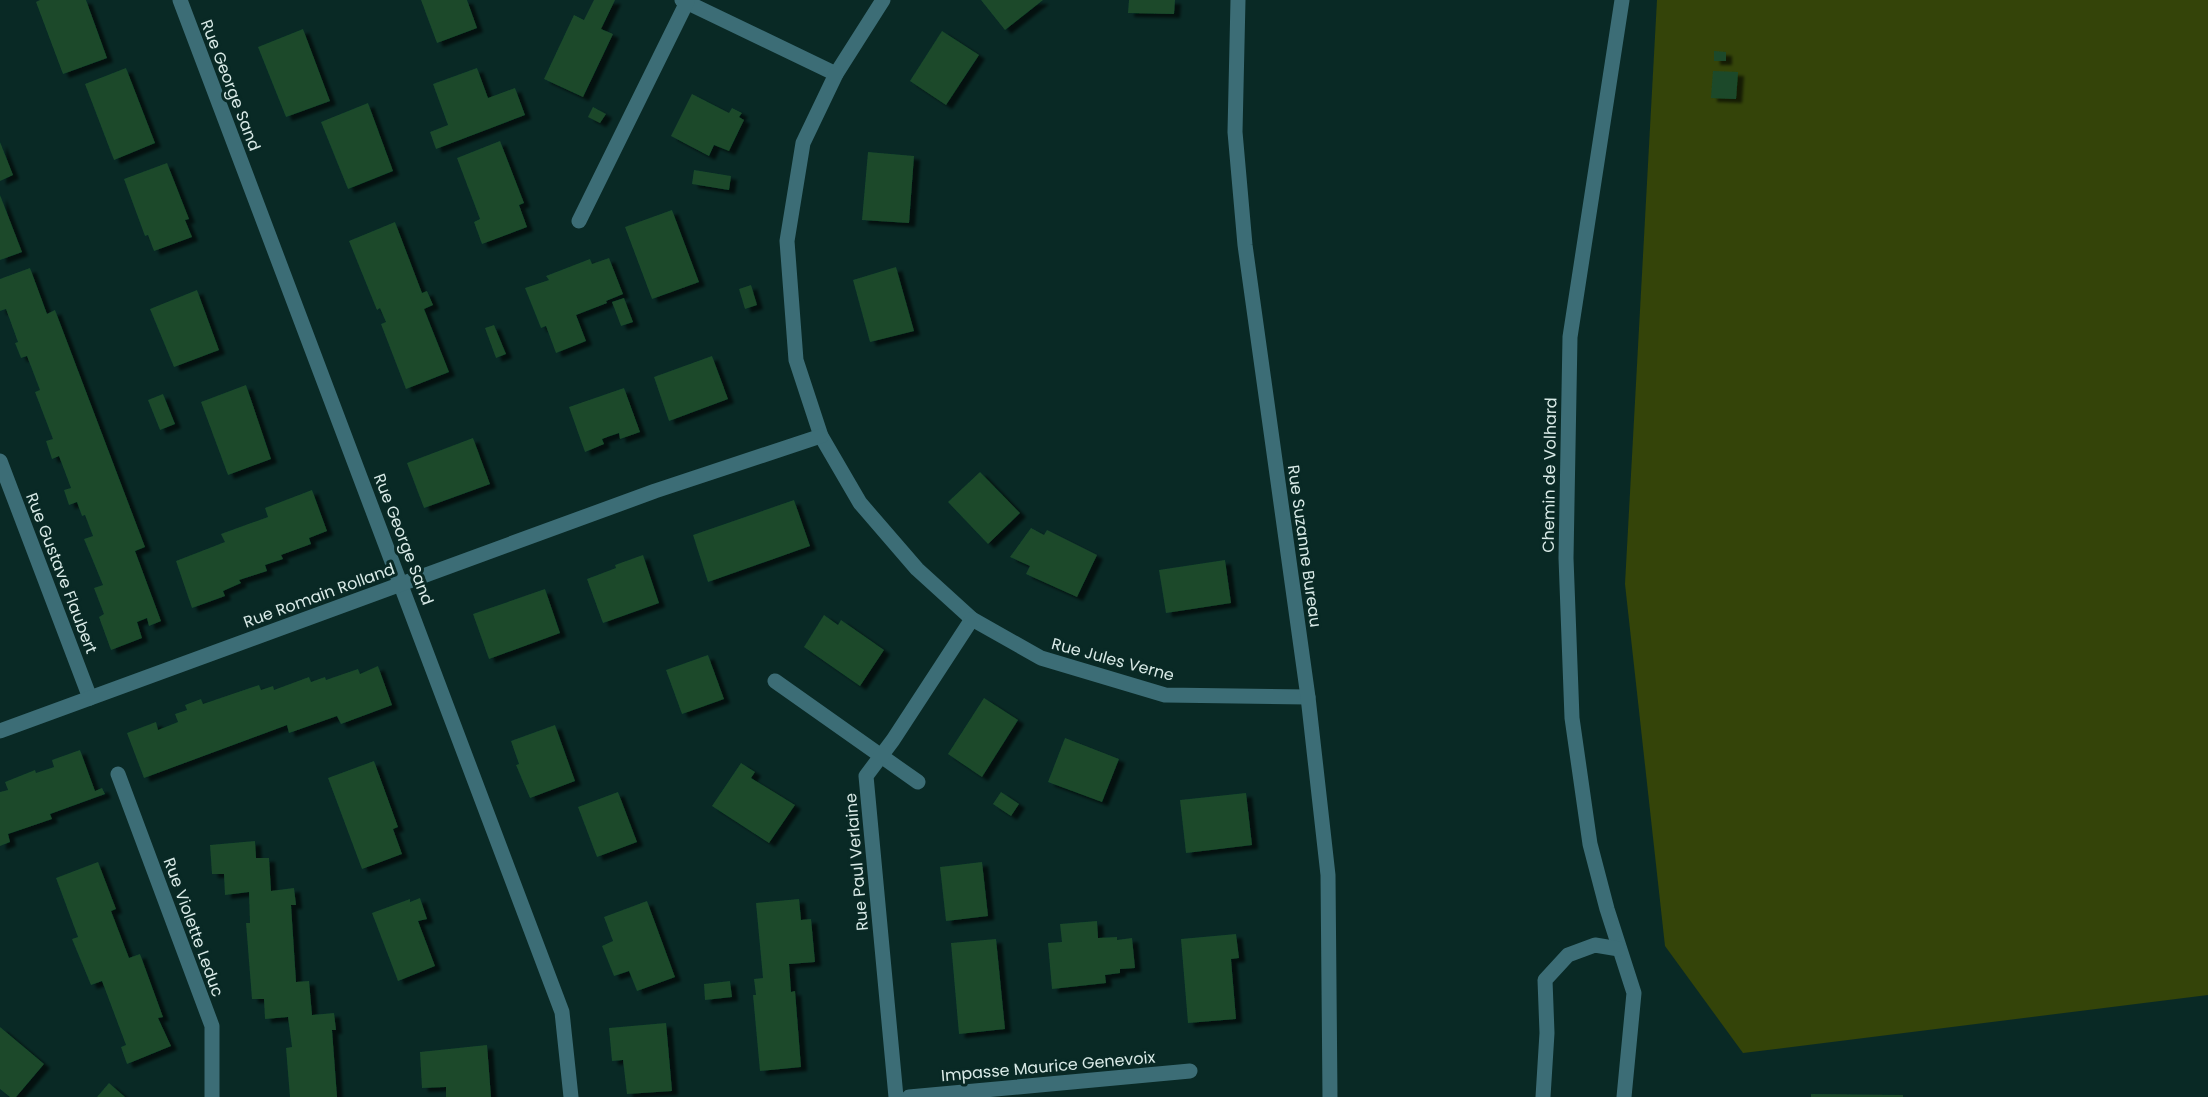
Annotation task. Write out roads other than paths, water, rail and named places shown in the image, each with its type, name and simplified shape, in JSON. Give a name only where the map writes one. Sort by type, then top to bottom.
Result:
[{"type":"street","name":"Rue George Sand","points":[[180,0],[562,1012],[571,1097]]},
{"type":"street","name":"Rue Jules Verne","points":[[883,0],[836,74],[803,143],[787,241],[796,360],[821,436],[860,503],[917,569],[972,619],[1041,658],[1165,695],[1308,697]]},
{"type":"street","name":"Rue Suzanne Bureau","points":[[1238,0],[1235,132],[1245,245],[1308,697],[1328,875],[1330,1097]]},
{"type":"street","name":"Chemin de Volhard","points":[[1622,0],[1570,337],[1566,558],[1572,718],[1590,843],[1619,949],[1634,993],[1624,1097]]},
{"type":"street","points":[[579,221],[684,1],[836,74]]},
{"type":"street","name":"Rue Romain Rolland","points":[[0,731],[655,491],[821,436]]},
{"type":"street","name":"Rue Gustave Flaubert","points":[[0,461],[90,698]]},
{"type":"street","name":"Rue Paul Verlaine","points":[[896,1097],[866,776],[882,756],[972,619]]},
{"type":"street","points":[[775,681],[918,782]]},
{"type":"street","name":"Rue Violette Leduc","points":[[118,774],[212,1026],[212,1097]]},
{"type":"street","points":[[1543,1097],[1547,1033],[1545,980],[1568,956],[1595,945],[1619,949]]},
{"type":"street","name":"Impasse Maurice Genevoix","points":[[909,1097],[1190,1071]]}]
